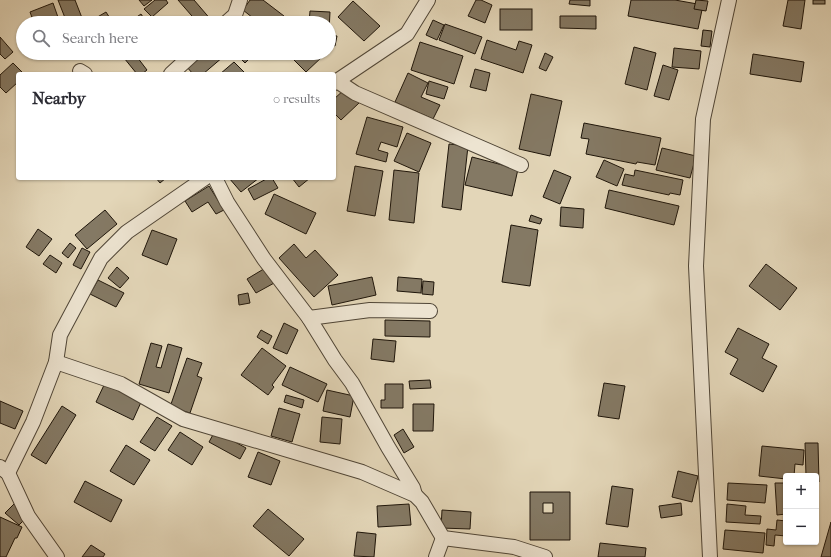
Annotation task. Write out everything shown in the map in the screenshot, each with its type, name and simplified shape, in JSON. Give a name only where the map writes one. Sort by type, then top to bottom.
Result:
[{"type":"street","points":[[234,16],[240,0]]},
{"type":"street","points":[[428,0],[407,34],[336,82],[355,92],[521,165]]},
{"type":"street","points":[[710,557],[696,266],[703,119],[729,0]]},
{"type":"street","points":[[173,72],[186,60]]},
{"type":"street","points":[[57,557],[28,516],[4,470],[33,422],[56,362],[60,335],[101,258],[127,232],[202,180]]},
{"type":"street","points":[[216,180],[227,202],[264,259],[309,318],[335,360],[352,383],[415,495]]},
{"type":"street","points":[[309,318],[370,310],[430,311]]},
{"type":"street","points":[[56,362],[121,384],[183,419],[362,472],[415,495],[422,502],[443,538]]},
{"type":"street","points":[[436,557],[443,538]]},
{"type":"street","points":[[443,538],[514,547],[545,557]]},
{"type":"building","points":[[58,0],[75,0],[81,16],[64,16]]},
{"type":"building","points":[[139,0],[152,0],[144,6]]},
{"type":"building","points":[[155,0],[166,0],[168,3],[153,16],[151,16],[144,9]]},
{"type":"building","points":[[178,0],[194,0],[208,16],[192,16]]},
{"type":"building","points":[[250,0],[263,0],[284,16],[250,16],[243,10]]},
{"type":"building","points":[[476,0],[481,0],[492,5],[485,23],[468,16]]},
{"type":"building","points":[[570,0],[590,0],[590,6],[569,4]]},
{"type":"building","points":[[631,0],[675,0],[703,5],[698,29],[628,16]]},
{"type":"building","points":[[696,0],[708,1],[706,11],[694,9]]},
{"type":"building","points":[[788,0],[805,0],[801,29],[783,26]]},
{"type":"building","points":[[813,0],[825,0],[825,4],[813,4]]},
{"type":"building","points":[[353,1],[380,26],[364,41],[338,17]]},
{"type":"building","points":[[53,3],[58,16],[31,16],[30,12]]},
{"type":"building","points":[[500,9],[532,9],[532,30],[500,30]]},
{"type":"building","points":[[310,11],[330,12],[330,16],[310,16]]},
{"type":"building","points":[[106,12],[109,16],[99,16]]},
{"type":"building","points":[[560,16],[596,16],[596,29],[560,28]]},
{"type":"building","points":[[433,20],[444,25],[437,40],[426,35]]},
{"type":"building","points":[[445,24],[482,37],[475,54],[439,40]]},
{"type":"building","points":[[703,30],[712,31],[710,47],[701,46]]},
{"type":"building","points":[[0,37],[13,52],[5,59],[0,54]]},
{"type":"building","points":[[487,40],[516,50],[519,41],[532,45],[523,73],[481,59]]},
{"type":"building","points":[[420,42],[463,56],[454,84],[411,70]]},
{"type":"building","points":[[634,47],[656,53],[647,90],[625,84]]},
{"type":"building","points":[[674,48],[701,51],[699,69],[672,67]]},
{"type":"building","points":[[545,53],[553,57],[546,71],[539,68]]},
{"type":"building","points":[[753,54],[804,62],[801,82],[750,74]]},
{"type":"building","points":[[126,60],[139,60],[147,70],[144,72],[135,72]]},
{"type":"building","points":[[193,60],[219,60],[205,72],[191,72],[186,66]]},
{"type":"building","points":[[294,60],[319,60],[306,72]]},
{"type":"building","points":[[234,62],[244,72],[222,72]]},
{"type":"building","points":[[13,63],[22,72],[16,72],[16,84],[6,93],[0,87],[0,75]]},
{"type":"building","points":[[663,65],[678,70],[669,100],[654,96]]},
{"type":"building","points":[[475,69],[490,73],[486,91],[470,87]]},
{"type":"building","points":[[408,73],[428,83],[421,97],[440,105],[433,119],[395,102]]},
{"type":"building","points":[[429,81],[448,87],[444,99],[426,94]]},
{"type":"building","points":[[345,89],[359,103],[341,120],[336,115],[336,97]]},
{"type":"building","points":[[531,94],[562,101],[550,156],[519,149]]},
{"type":"building","points":[[367,117],[403,127],[397,147],[381,142],[378,150],[388,153],[386,162],[356,154]]},
{"type":"building","points":[[584,123],[661,138],[655,165],[637,162],[636,164],[586,154],[589,139],[581,138]]},
{"type":"building","points":[[407,133],[431,143],[419,172],[394,161]]},
{"type":"building","points":[[449,144],[468,146],[461,210],[442,207]]},
{"type":"building","points":[[662,148],[696,156],[690,178],[656,170]]},
{"type":"building","points":[[472,157],[518,169],[512,196],[465,185]]},
{"type":"building","points":[[604,160],[624,169],[617,186],[596,177]]},
{"type":"building","points":[[355,166],[383,171],[375,216],[347,211]]},
{"type":"building","points":[[394,170],[419,173],[414,223],[389,220]]},
{"type":"building","points":[[554,170],[571,177],[560,204],[543,197]]},
{"type":"building","points":[[635,170],[683,180],[680,195],[670,193],[669,195],[622,185],[625,174],[634,176]]},
{"type":"building","points":[[231,180],[256,180],[241,192]]},
{"type":"building","points":[[264,180],[273,180],[278,188],[254,200],[248,189]]},
{"type":"building","points":[[294,180],[308,180],[299,187]]},
{"type":"building","points":[[209,186],[224,210],[216,214],[208,202],[192,212],[185,201]]},
{"type":"building","points":[[609,190],[679,206],[674,225],[605,208]]},
{"type":"building","points":[[274,194],[316,213],[306,234],[265,214]]},
{"type":"building","points":[[561,207],[584,209],[583,228],[560,226]]},
{"type":"building","points":[[105,210],[117,224],[87,249],[75,235]]},
{"type":"building","points":[[531,215],[542,219],[540,224],[529,221]]},
{"type":"building","points":[[511,225],[538,230],[530,286],[502,282]]},
{"type":"building","points":[[38,229],[52,239],[39,256],[26,247]]},
{"type":"building","points":[[152,230],[177,239],[167,265],[142,255]]},
{"type":"building","points":[[70,243],[76,248],[68,258],[62,253]]},
{"type":"building","points":[[294,244],[306,258],[315,250],[338,275],[314,297],[279,258]]},
{"type":"building","points":[[82,248],[90,252],[81,269],[73,265]]},
{"type":"building","points":[[50,255],[62,263],[56,273],[43,264]]},
{"type":"building","points":[[766,264],[797,288],[780,310],[749,286]]},
{"type":"building","points":[[117,267],[129,278],[120,288],[108,278]]},
{"type":"building","points":[[267,267],[276,282],[256,293],[247,279]]},
{"type":"building","points":[[372,277],[376,295],[332,305],[328,286]]},
{"type":"building","points":[[398,277],[422,279],[421,293],[397,291]]},
{"type":"building","points":[[98,280],[124,293],[116,307],[90,294]]},
{"type":"building","points":[[423,281],[434,282],[433,295],[422,294]]},
{"type":"building","points":[[248,293],[250,303],[239,305],[238,295]]},
{"type":"building","points":[[385,320],[430,321],[430,337],[385,336]]},
{"type":"building","points":[[284,323],[298,330],[287,354],[273,348]]},
{"type":"building","points":[[738,328],[769,344],[762,358],[777,366],[763,392],[730,374],[738,359],[725,352]]},
{"type":"building","points":[[261,330],[272,336],[268,344],[257,337]]},
{"type":"building","points":[[373,339],[396,341],[394,362],[371,359]]},
{"type":"building","points":[[151,343],[162,346],[156,367],[161,368],[168,344],[182,348],[169,393],[139,384]]},
{"type":"building","points":[[262,348],[286,366],[272,385],[274,387],[268,395],[241,375]]},
{"type":"building","points":[[187,358],[202,363],[197,376],[202,378],[190,413],[170,407]]},
{"type":"building","points":[[290,367],[327,384],[318,402],[282,385]]},
{"type":"building","points":[[430,380],[431,388],[410,389],[409,381]]},
{"type":"building","points":[[105,383],[142,400],[133,420],[96,402]]},
{"type":"building","points":[[604,383],[625,386],[619,419],[598,416]]},
{"type":"building","points":[[385,384],[403,384],[403,408],[381,408],[381,400],[385,400]]},
{"type":"building","points":[[327,390],[354,396],[350,417],[323,411]]},
{"type":"building","points":[[286,395],[304,400],[302,408],[284,402]]},
{"type":"building","points":[[0,401],[23,411],[15,429],[0,423]]},
{"type":"building","points":[[413,404],[434,404],[433,431],[413,431]]},
{"type":"building","points":[[62,406],[76,415],[46,464],[31,455]]},
{"type":"building","points":[[279,408],[300,414],[292,442],[271,436]]},
{"type":"building","points":[[157,417],[172,426],[155,451],[140,442]]},
{"type":"building","points":[[322,417],[342,419],[340,444],[320,442]]},
{"type":"building","points":[[403,429],[414,447],[404,453],[394,435]]},
{"type":"building","points":[[215,431],[246,448],[240,459],[209,442]]},
{"type":"building","points":[[180,432],[203,447],[192,465],[168,450]]},
{"type":"building","points":[[805,443],[818,443],[819,473],[806,473]]},
{"type":"building","points":[[126,445],[150,460],[134,485],[110,471]]},
{"type":"building","points":[[762,446],[804,450],[803,465],[795,464],[794,473],[783,473],[783,479],[759,476]]},
{"type":"building","points":[[258,452],[280,461],[271,485],[248,477]]},
{"type":"building","points":[[678,471],[698,476],[692,502],[672,497]]},
{"type":"building","points":[[85,481],[122,500],[111,522],[74,502]]},
{"type":"building","points":[[728,483],[767,485],[765,503],[727,500]]},
{"type":"building","points":[[775,483],[783,483],[783,514],[777,515]]},
{"type":"building","points":[[612,486],[633,489],[628,527],[606,524]]},
{"type":"building","points":[[530,492],[570,492],[570,540],[530,540]],"holes":[[[543,503],[553,503],[553,513],[543,513]]]},
{"type":"building","points":[[681,503],[682,515],[661,518],[659,506]]},
{"type":"building","points":[[14,504],[28,516],[19,525],[5,513]]},
{"type":"building","points":[[409,504],[411,525],[378,527],[377,506]]},
{"type":"building","points":[[727,504],[746,506],[745,515],[761,516],[760,524],[726,522]]},
{"type":"building","points":[[268,509],[304,539],[289,556],[253,526]]},
{"type":"building","points":[[442,510],[471,512],[470,529],[441,528]]},
{"type":"building","points":[[0,517],[22,527],[6,557],[0,557]]},
{"type":"building","points":[[777,520],[783,521],[783,536],[775,535],[774,546],[766,545],[767,529],[776,530]]},
{"type":"building","points":[[831,522],[831,557],[821,557]]},
{"type":"building","points":[[725,530],[765,533],[763,553],[723,549]]},
{"type":"building","points":[[357,532],[376,534],[374,557],[354,556]]},
{"type":"building","points":[[600,543],[646,548],[645,557],[598,557]]},
{"type":"building","points":[[91,545],[105,554],[103,557],[82,557]]}]
